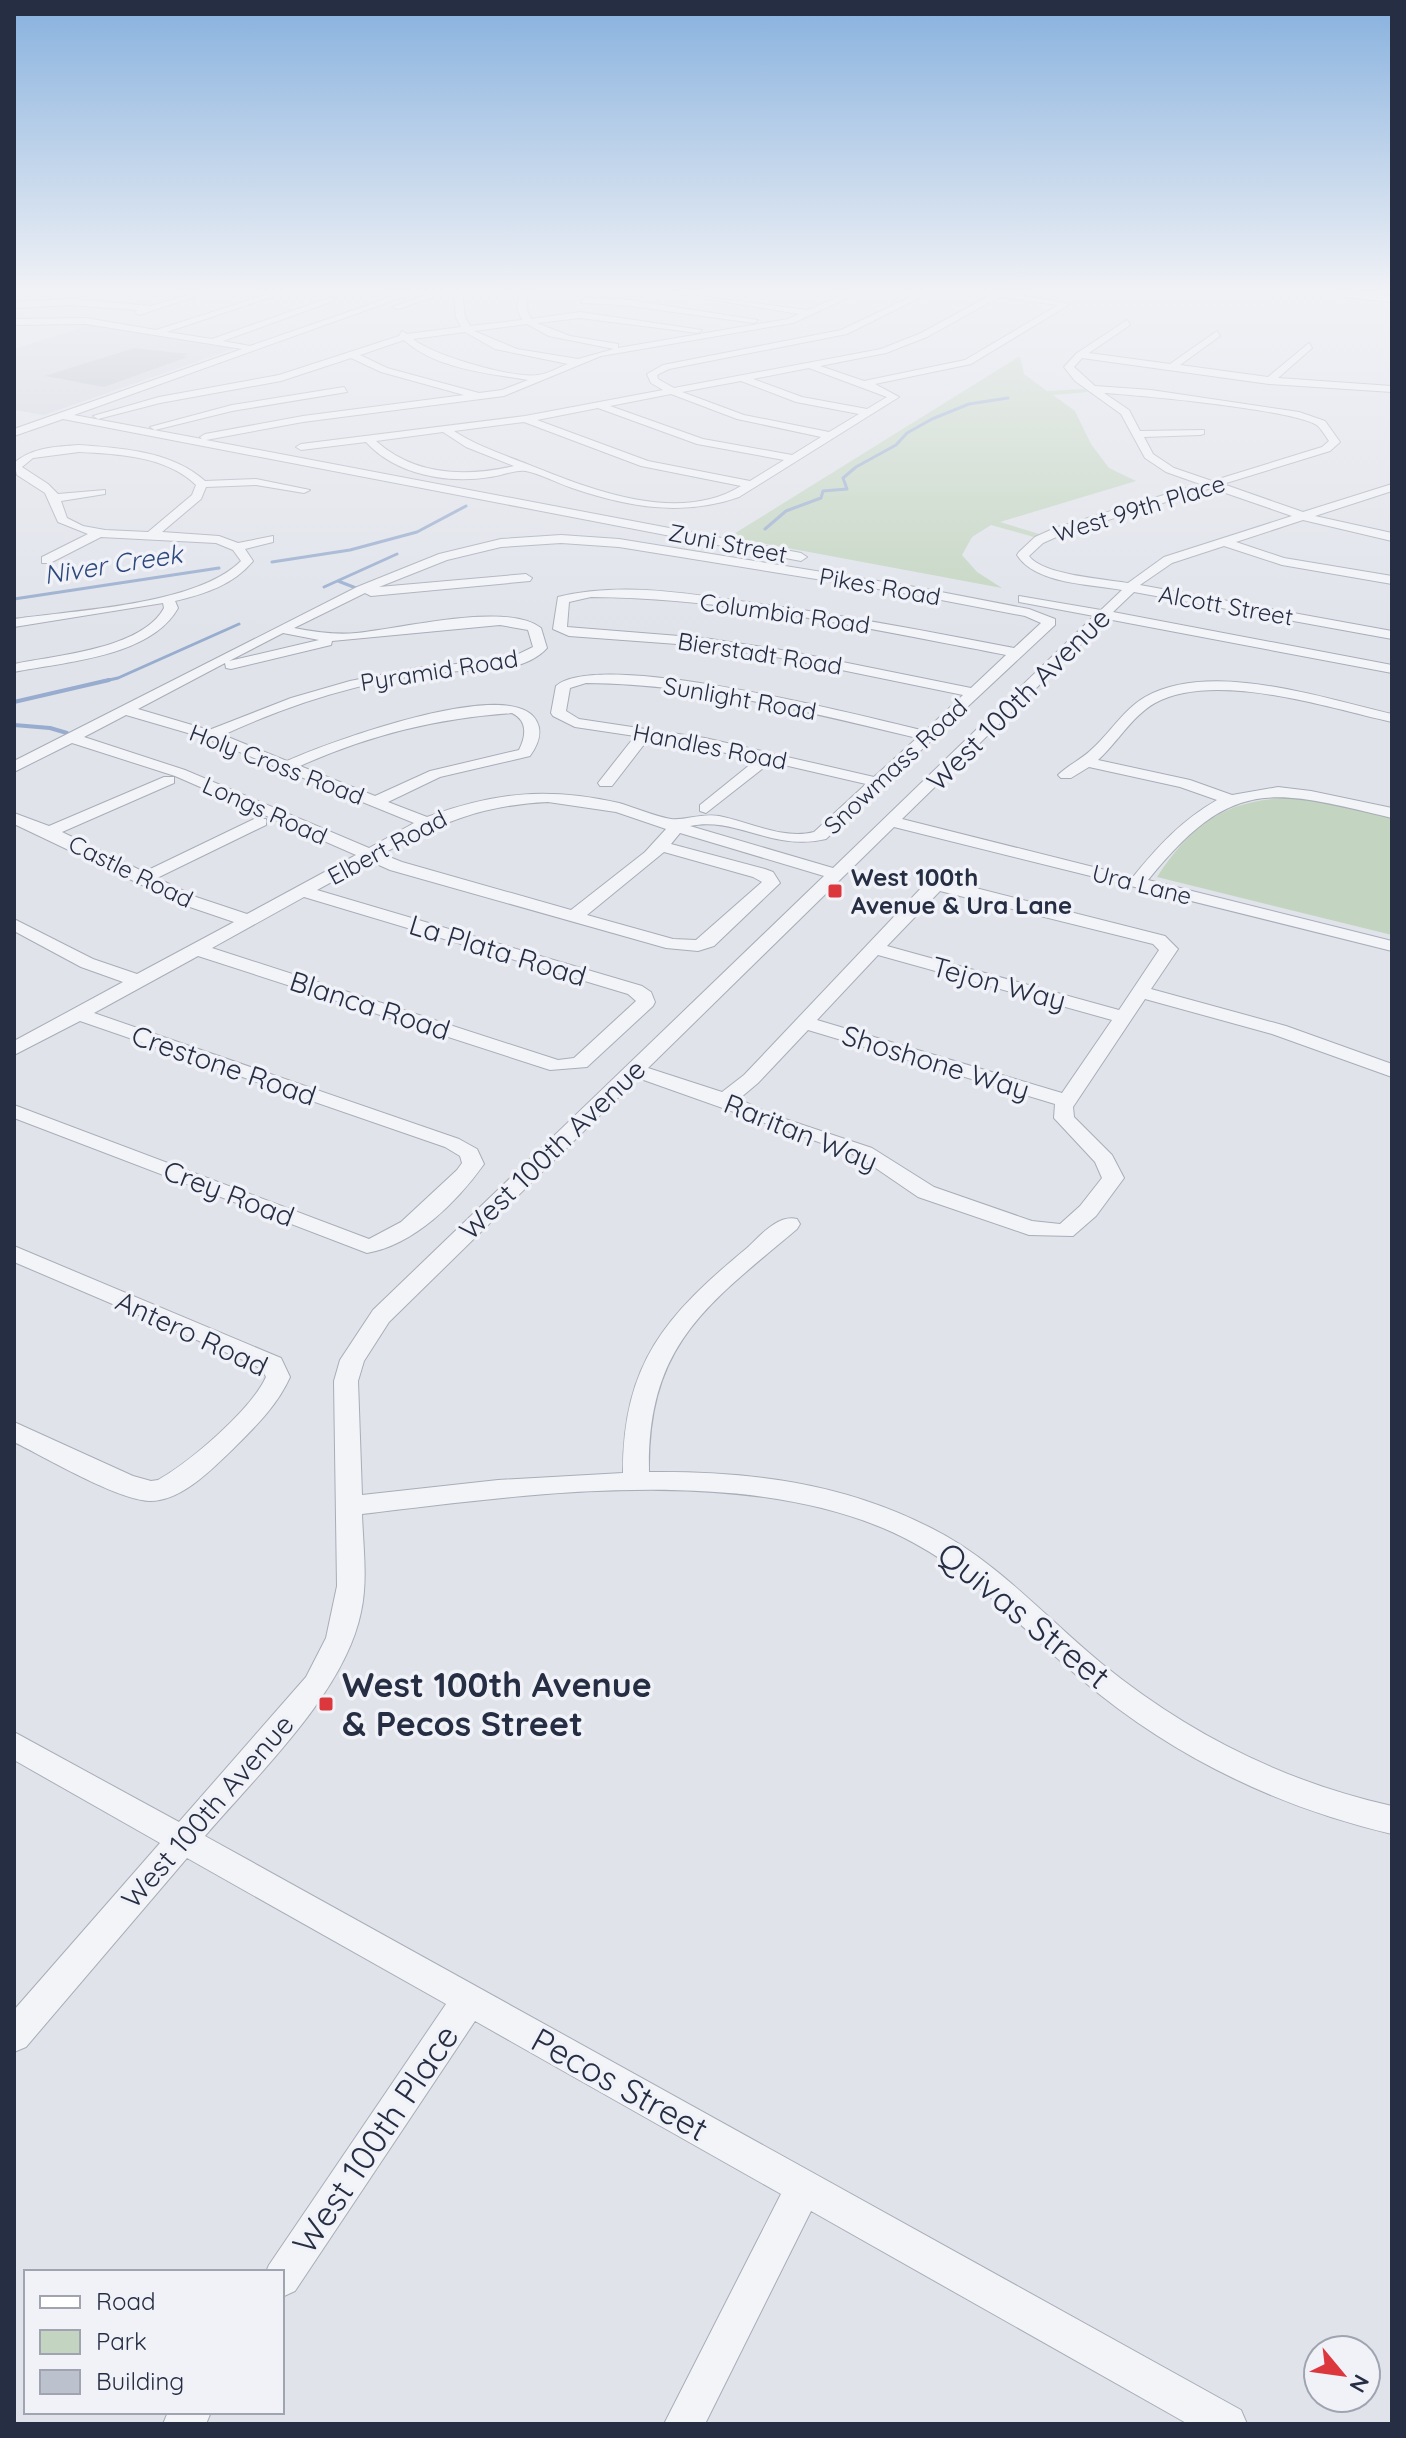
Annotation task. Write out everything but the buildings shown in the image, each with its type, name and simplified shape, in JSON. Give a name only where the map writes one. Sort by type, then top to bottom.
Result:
[{"type":"street","points":[[14,433],[89,407]]},
{"type":"street","points":[[138,407],[98,416],[213,437],[291,421],[400,407]]},
{"type":"street","points":[[155,427],[241,407]]},
{"type":"street","points":[[301,447],[525,419],[584,407]]},
{"type":"street","points":[[605,407],[701,442],[794,459]]},
{"type":"street","points":[[715,407],[764,424],[833,436]]},
{"type":"street","points":[[836,407],[870,413]]},
{"type":"street","points":[[446,430],[470,445],[585,489],[645,502],[703,505],[728,499],[879,407]]},
{"type":"street","points":[[1118,407],[1125,412],[1154,461],[1177,474],[1302,516],[1392,537]]},
{"type":"street","name":"West 99th Place","points":[[1060,575],[1034,568],[1025,561],[1024,552],[1059,531],[1326,449],[1335,442],[1314,419],[1250,407]]},
{"type":"street","name":"Zuni Street","points":[[63,416],[1392,669]]},
{"type":"street","points":[[525,419],[645,464],[752,485]]},
{"type":"street","points":[[1138,434],[1200,432]]},
{"type":"street","points":[[368,438],[386,454],[435,476],[476,478],[524,467]]},
{"type":"street","points":[[14,623],[168,598],[217,586],[238,575],[247,561],[245,554],[237,547],[194,536],[96,535],[65,524],[57,498],[18,473],[16,467],[19,462],[30,455],[61,448],[85,447],[173,465],[191,472],[202,484],[256,482],[304,490]]},
{"type":"street","points":[[149,537],[193,500],[202,484]]},
{"type":"street","name":"West 100th Avenue","points":[[14,2035],[316,1685],[330,1663],[349,1614],[351,1586],[346,1381],[352,1360],[381,1316],[1132,587],[1168,560],[1392,488]]},
{"type":"street","points":[[57,498],[101,492]]},
{"type":"street","points":[[566,524],[627,531],[724,549],[717,557]]},
{"type":"street","points":[[46,560],[96,535]]},
{"type":"street","points":[[237,547],[269,539]]},
{"type":"street","name":"Pikes Road","points":[[196,675],[281,629],[383,581],[459,552],[519,540],[596,540],[717,557],[915,591],[1047,619]]},
{"type":"street","points":[[1224,542],[1282,561],[1392,580]]},
{"type":"street","name":"Alcott Street","points":[[1060,575],[1392,635]]},
{"type":"street","points":[[362,590],[383,592],[526,578]]},
{"type":"street","name":"Columbia Road","points":[[562,611],[563,600],[579,593],[674,597],[795,612],[1017,653]]},
{"type":"street","points":[[14,668],[137,639],[166,621],[171,608],[168,598]]},
{"type":"street","name":"Bierstadt Road","points":[[562,611],[560,629],[569,632],[704,642],[788,655],[975,693]]},
{"type":"street","name":"Snowmass Road","points":[[678,826],[690,819],[736,825],[800,840],[814,838],[880,783],[1048,624],[1047,619]]},
{"type":"street","name":"Pyramid Road","points":[[210,735],[278,705],[333,688],[402,674],[520,660],[540,648],[534,628],[509,620],[355,637],[319,636],[281,629]]},
{"type":"street","points":[[14,767],[196,675],[355,637]]},
{"type":"street","name":"Sunlight Road","points":[[560,696],[563,686],[572,679],[623,679],[762,700],[928,736]]},
{"type":"street","points":[[1066,775],[1090,763],[1146,703],[1159,695],[1183,688],[1243,688],[1392,718]]},
{"type":"street","name":"Handles Road","points":[[560,696],[558,713],[568,720],[646,732],[880,783]]},
{"type":"street","points":[[288,766],[384,728],[501,709],[525,712],[529,717],[530,746],[520,756],[435,774],[375,802]]},
{"type":"street","name":"Holy Cross Road","points":[[126,710],[210,735],[427,823]]},
{"type":"street","points":[[606,783],[646,732]]},
{"type":"street","name":"Longs Road","points":[[73,738],[180,773],[396,866],[688,946],[708,942],[771,883],[767,876],[759,873],[660,846]]},
{"type":"street","points":[[706,808],[768,757]]},
{"type":"street","points":[[1090,763],[1184,783],[1227,798]]},
{"type":"street","points":[[49,832],[169,780]]},
{"type":"street","points":[[1137,883],[1162,849],[1183,829],[1227,798],[1252,793],[1296,793],[1392,813]]},
{"type":"street","name":"Elbert Road","points":[[15,1048],[427,823],[493,801],[560,796],[623,807],[715,839],[837,874]]},
{"type":"street","name":"Castle Road","points":[[14,818],[190,901],[249,921]]},
{"type":"street","points":[[145,878],[260,822]]},
{"type":"street","name":"Ura Lane","points":[[893,822],[1392,946]]},
{"type":"street","points":[[715,839],[736,825]]},
{"type":"street","points":[[575,916],[660,846],[678,826]]},
{"type":"street","points":[[725,1100],[751,1079],[806,1023],[929,890],[940,886],[1163,942],[1169,949],[1067,1101]]},
{"type":"street","name":"La Plata Road","points":[[305,892],[640,993],[645,999],[643,1007],[576,1066],[545,1062]]},
{"type":"street","points":[[14,924],[87,963],[138,981]]},
{"type":"street","name":"Tejon Way","points":[[875,948],[1123,1017]]},
{"type":"street","name":"Blanca Road","points":[[196,949],[545,1062]]},
{"type":"street","points":[[1141,992],[1279,1030],[1392,1071]]},
{"type":"street","name":"Crestone Road","points":[[79,1014],[452,1143],[470,1153],[473,1164],[434,1202]]},
{"type":"street","name":"Shoshone Way","points":[[806,1023],[1067,1101]]},
{"type":"street","name":"Raritan Way","points":[[633,1070],[725,1100],[763,1118],[873,1156],[926,1192],[1029,1228],[1056,1232],[1071,1228],[1113,1178],[1105,1160],[1064,1118],[1067,1101]]},
{"type":"street","name":"Crey Road","points":[[14,1111],[367,1246],[389,1241],[434,1202]]},
{"type":"street","points":[[636,1481],[633,1443],[640,1405],[647,1379],[663,1345],[700,1303],[789,1224]]},
{"type":"street","name":"Antero Road","points":[[14,1253],[272,1364],[278,1377],[270,1395],[215,1448],[174,1483],[151,1491],[14,1431]]},
{"type":"street","name":"Quivas Street","points":[[348,1506],[479,1490],[708,1480],[768,1485],[842,1500],[881,1515],[968,1563],[1011,1597],[1092,1672],[1183,1736],[1236,1767],[1285,1788],[1392,1820]]},
{"type":"street","name":"Pecos Street","points":[[14,1745],[804,2187],[1185,2413],[1227,2424]]},
{"type":"street","name":"West 100th Place","points":[[284,2275],[469,2000]]},
{"type":"street","points":[[684,2424],[804,2187]]},
{"type":"shaded area","points":[[14,407],[68,407],[44,415],[14,410]]},
{"type":"green space","points":[[938,407],[1069,407],[1075,411],[1091,444],[1109,468],[1136,481],[1000,522],[1039,534],[1034,537],[991,525],[972,537],[962,555],[977,572],[1002,588],[729,537]]},
{"type":"green space","points":[[1286,798],[1307,799],[1392,818],[1392,935],[1157,877],[1182,843],[1211,819],[1244,804]]},
{"type":"waterway","name":"Niver Creek","points":[[765,529],[786,511],[821,498],[823,491],[847,489],[843,478],[856,467],[896,445],[907,433],[962,407]]},
{"type":"waterway","name":"Niver Creek","points":[[272,562],[350,550],[417,532],[466,506]]},
{"type":"waterway","points":[[324,587],[397,554]]},
{"type":"waterway","name":"Niver Creek","points":[[14,599],[219,568]]},
{"type":"waterway","points":[[338,581],[356,588]]},
{"type":"waterway","points":[[109,680],[239,624]]},
{"type":"waterway","points":[[14,702],[109,680]]},
{"type":"waterway","points":[[100,682],[109,680]]},
{"type":"waterway","points":[[14,725],[50,728],[67,733]]},
{"type":"place","name":"West 100th Avenue & Ura Lane","points":[[835,891]]},
{"type":"place","name":"West 100th Avenue & Pecos Street","points":[[326,1704]]}]
